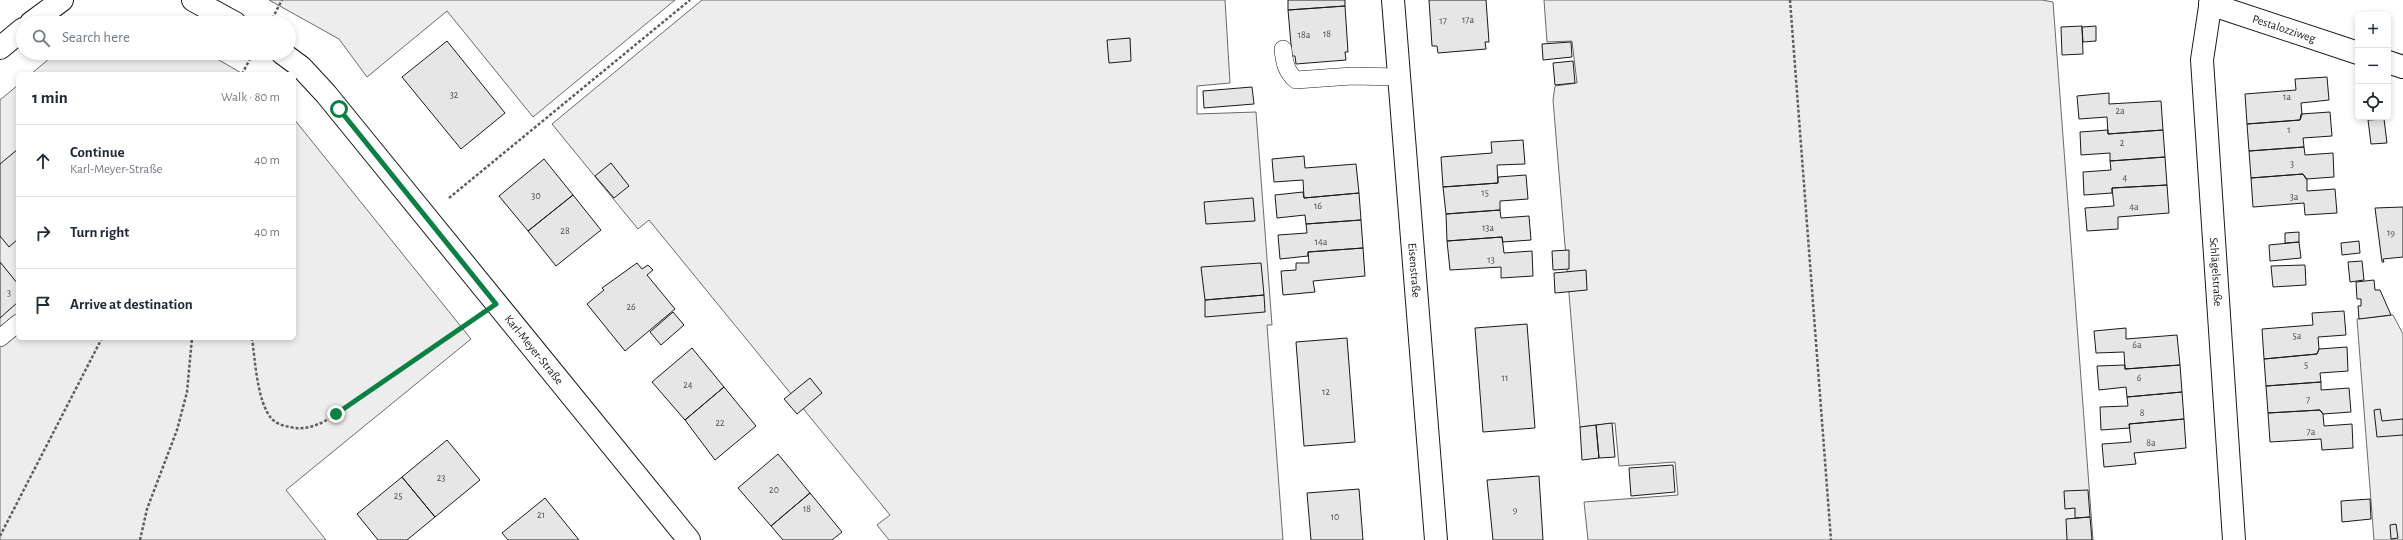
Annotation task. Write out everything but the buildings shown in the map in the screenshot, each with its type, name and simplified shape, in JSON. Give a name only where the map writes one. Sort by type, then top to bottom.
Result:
[{"type":"street","points":[[41,16],[62,0]]},
{"type":"street","points":[[193,0],[222,16]]},
{"type":"street","name":"Eisenstraße","points":[[1393,0],[1436,540]]},
{"type":"street","name":"Pestalozziweg","points":[[2210,2],[2355,52]]},
{"type":"street","name":"Schlägelstraße","points":[[2210,2],[2202,60],[2234,540]]},
{"type":"street","points":[[0,48],[16,35]]},
{"type":"street","name":"Karl-Meyer-Straße","points":[[292,60],[301,67],[326,94],[689,540]]},
{"type":"street","points":[[2391,63],[2403,67]]},
{"type":"lane","points":[[1283,49],[1284,63],[1291,76],[1296,80],[1352,76],[1399,77]]},
{"type":"lane","points":[[0,338],[16,325]]},
{"type":"path","points":[[274,16],[282,0]]},
{"type":"path","points":[[426,217],[690,0]]},
{"type":"path","points":[[1790,0],[1831,540]]},
{"type":"path","points":[[243,72],[250,60]]},
{"type":"path","points":[[252,340],[256,368],[267,412],[272,419],[278,423],[299,429],[309,428],[325,421],[496,304]]},
{"type":"path","points":[[0,536],[101,340]]},
{"type":"path","points":[[140,540],[147,509],[178,430],[187,392],[192,340]]},
{"type":"shaded area","points":[[269,0],[675,0],[533,117],[447,11],[367,77],[339,39]]},
{"type":"shaded area","points":[[702,0],[1225,0],[1230,83],[1197,86],[1197,114],[1256,112],[1272,325],[1267,325],[1283,540],[889,540],[877,525],[890,515],[649,220],[638,229],[552,124]]},
{"type":"shaded area","points":[[1544,0],[2042,0],[2053,2],[2093,540],[1588,540],[1584,502],[1678,495],[1675,462],[1619,466],[1615,423],[1580,427],[1553,100],[1555,86],[1577,83],[1572,41],[1547,42]]},
{"type":"shaded area","points":[[48,60],[219,60],[240,72],[33,72]]},
{"type":"shaded area","points":[[16,87],[16,340],[296,340],[296,121],[471,339],[286,490],[326,540],[0,540],[0,100]]},
{"type":"shaded area","points":[[2393,315],[2403,334],[2403,540],[2374,540],[2357,319]]},
{"type":"route","points":[[336,414],[496,304],[339,109]]}]
